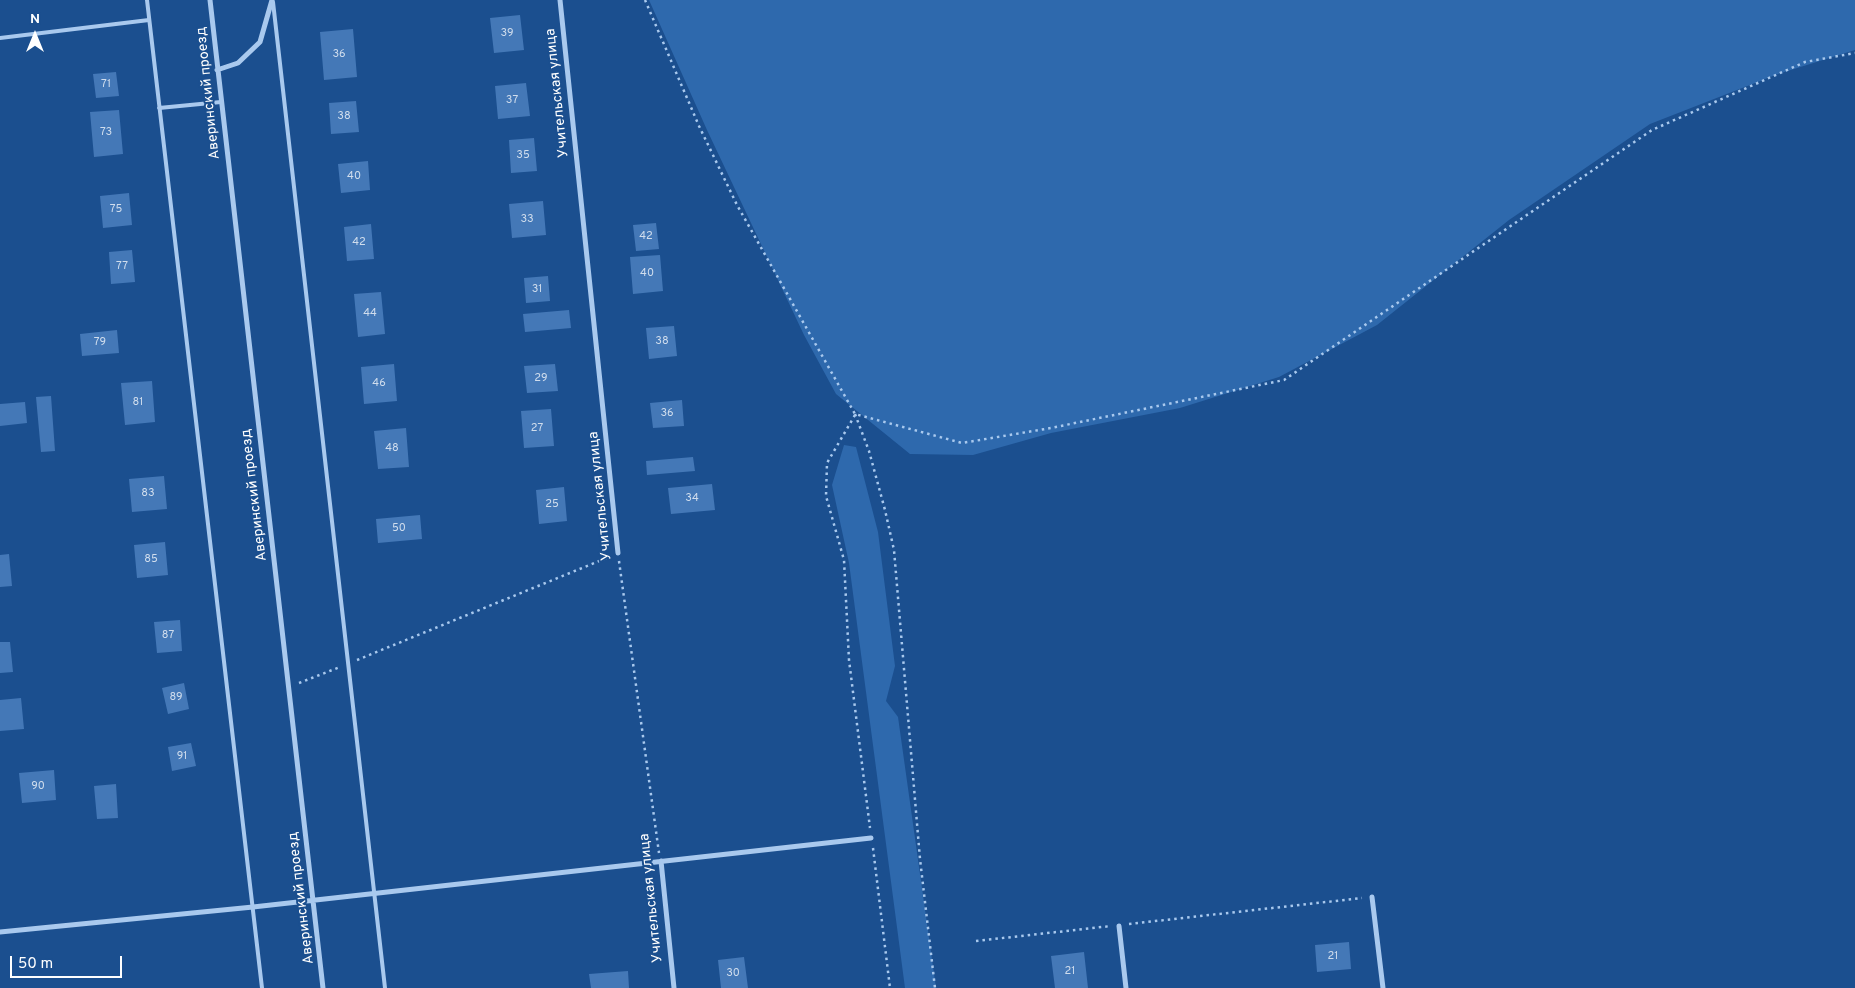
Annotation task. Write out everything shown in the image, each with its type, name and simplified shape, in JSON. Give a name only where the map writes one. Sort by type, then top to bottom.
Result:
[{"type":"street","name":"Аверинский проезд","points":[[210,0],[323,988]]},
{"type":"street","points":[[217,70],[238,64],[260,42],[272,0]]},
{"type":"street","name":"Учительская улица","points":[[560,0],[618,553]]},
{"type":"street","points":[[0,932],[253,908],[871,838]]},
{"type":"street","name":"Учительская улица","points":[[660,862],[674,988]]},
{"type":"street","points":[[1372,897],[1383,988]]},
{"type":"street","points":[[1119,926],[1126,988]]},
{"type":"lane","points":[[147,0],[262,988]]},
{"type":"lane","points":[[272,0],[385,988]]},
{"type":"lane","points":[[0,38],[149,20]]},
{"type":"lane","points":[[159,108],[221,102]]},
{"type":"path","points":[[645,0],[699,126],[737,205],[855,414],[869,451],[894,550],[920,859],[935,988]]},
{"type":"path","points":[[855,414],[962,443],[1050,428],[1284,380],[1652,130],[1804,62],[1855,53]]},
{"type":"path","points":[[855,414],[827,463],[826,496],[844,560],[849,660],[890,988]]},
{"type":"path","points":[[289,687],[618,553]]},
{"type":"path","name":"Учительская улица","points":[[618,553],[660,862]]},
{"type":"path","points":[[976,941],[1372,897]]},
{"type":"shaded area","points":[[649,0],[1855,0],[1855,50],[1778,74],[1650,124],[1509,220],[1377,325],[1279,377],[1180,408],[1051,433],[973,455],[910,454],[836,394],[804,335],[707,130]]},
{"type":"shaded area","points":[[844,445],[856,447],[878,532],[895,666],[886,701],[898,717],[936,988],[905,988],[849,563],[832,485]]},
{"type":"building","points":[[520,15],[524,50],[494,53],[490,18]]},
{"type":"building","points":[[353,29],[357,77],[324,80],[320,32]]},
{"type":"building","points":[[116,72],[119,96],[96,98],[93,74]]},
{"type":"building","points":[[526,83],[530,116],[498,119],[495,86]]},
{"type":"building","points":[[356,101],[359,132],[331,134],[329,103]]},
{"type":"building","points":[[119,110],[123,154],[94,157],[90,112]]},
{"type":"building","points":[[534,138],[537,171],[511,173],[509,140]]},
{"type":"building","points":[[368,161],[370,190],[341,193],[338,164]]},
{"type":"building","points":[[129,193],[132,225],[103,228],[100,196]]},
{"type":"building","points":[[543,201],[546,235],[512,238],[509,204]]},
{"type":"building","points":[[656,223],[659,249],[636,251],[633,225]]},
{"type":"building","points":[[371,224],[374,259],[347,261],[344,227]]},
{"type":"building","points":[[132,250],[135,282],[111,284],[109,252]]},
{"type":"building","points":[[660,255],[663,291],[633,294],[630,257]]},
{"type":"building","points":[[548,276],[550,301],[526,303],[524,278]]},
{"type":"building","points":[[381,292],[385,334],[358,337],[354,294]]},
{"type":"building","points":[[569,310],[571,328],[525,332],[523,314]]},
{"type":"building","points":[[674,326],[677,356],[649,359],[646,328]]},
{"type":"building","points":[[117,330],[119,353],[82,356],[80,334]]},
{"type":"building","points":[[394,364],[397,401],[364,404],[361,367]]},
{"type":"building","points":[[555,364],[558,391],[527,393],[524,366]]},
{"type":"building","points":[[152,381],[155,422],[125,425],[121,383]]},
{"type":"building","points":[[51,396],[55,451],[41,452],[36,397]]},
{"type":"building","points":[[682,400],[684,426],[653,428],[650,403]]},
{"type":"building","points":[[25,402],[27,423],[0,426],[0,404]]},
{"type":"building","points":[[551,409],[554,446],[524,448],[521,411]]},
{"type":"building","points":[[406,428],[409,467],[378,469],[374,431]]},
{"type":"building","points":[[693,457],[695,471],[647,475],[646,461]]},
{"type":"building","points":[[164,476],[167,509],[132,512],[129,479]]},
{"type":"building","points":[[712,484],[715,510],[671,514],[668,488]]},
{"type":"building","points":[[564,487],[567,521],[539,524],[536,490]]},
{"type":"building","points":[[420,515],[422,539],[378,543],[376,519]]},
{"type":"building","points":[[165,542],[168,575],[137,578],[134,545]]},
{"type":"building","points":[[9,554],[12,586],[0,587],[0,555]]},
{"type":"building","points":[[180,620],[182,651],[157,653],[154,622]]},
{"type":"building","points":[[0,642],[10,642],[13,672],[0,673]]},
{"type":"building","points":[[184,683],[189,709],[168,714],[162,688]]},
{"type":"building","points":[[21,698],[24,729],[0,731],[0,700]]},
{"type":"building","points":[[191,743],[196,766],[172,771],[168,747]]},
{"type":"building","points":[[54,770],[56,800],[22,803],[19,773]]},
{"type":"building","points":[[116,784],[118,818],[97,819],[94,786]]},
{"type":"building","points":[[1349,942],[1351,969],[1317,972],[1315,945]]},
{"type":"building","points":[[1084,952],[1088,988],[1055,988],[1051,956]]},
{"type":"building","points":[[744,957],[748,988],[721,988],[718,960]]},
{"type":"building","points":[[628,971],[629,988],[591,988],[589,974]]}]
